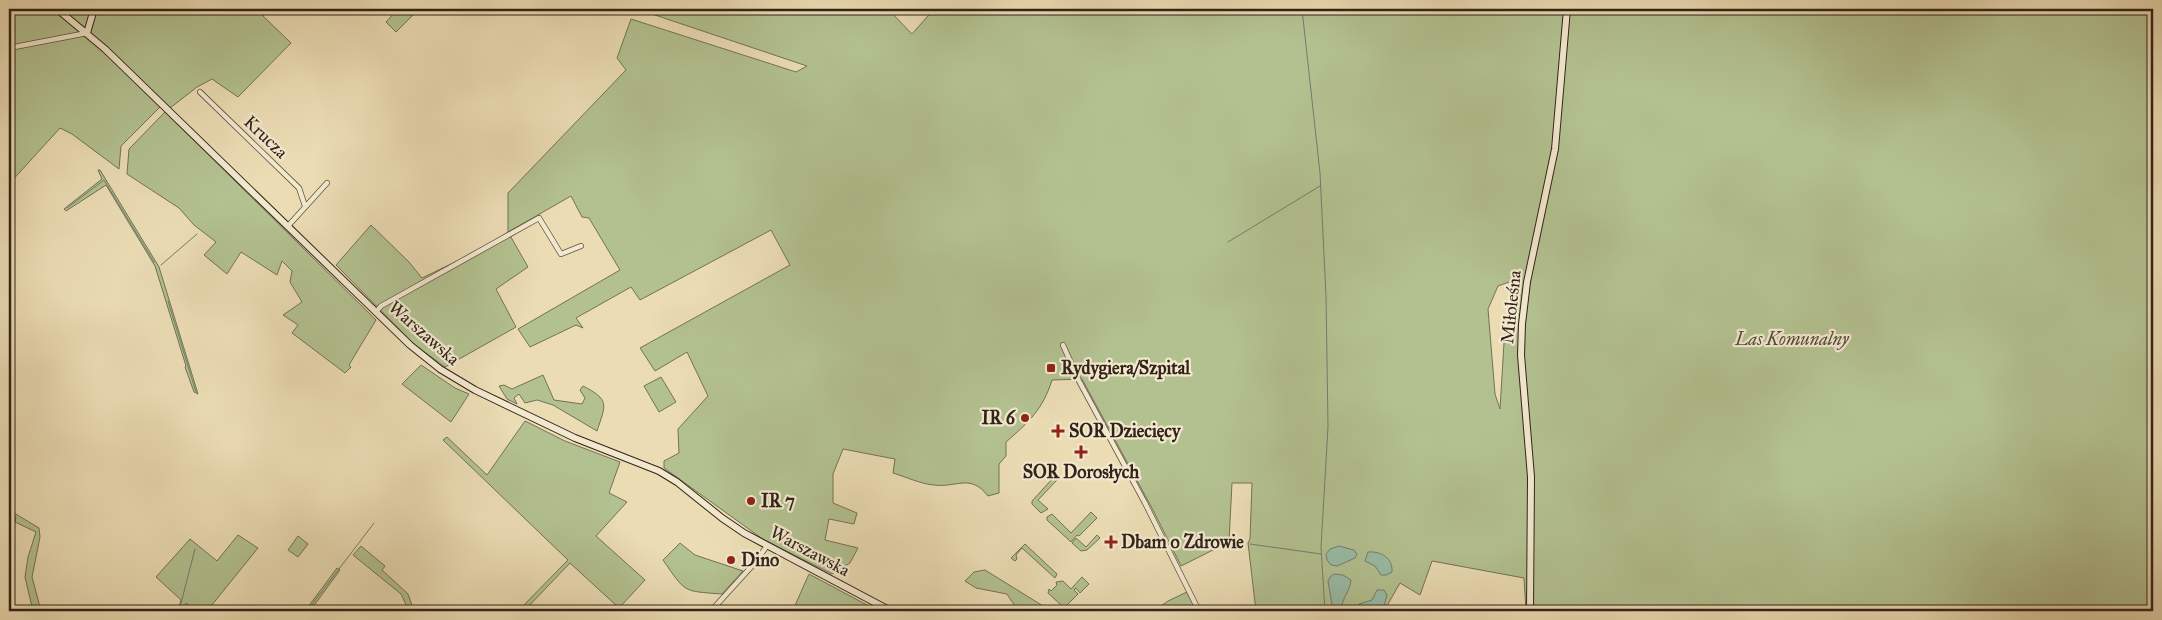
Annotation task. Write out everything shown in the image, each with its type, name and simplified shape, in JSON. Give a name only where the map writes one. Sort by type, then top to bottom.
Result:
[{"type":"main road","name":"Warszawska","points":[[57,9],[87,33],[426,359],[456,379],[559,431],[659,471],[686,488],[732,526],[891,611]]},
{"type":"main road","points":[[87,33],[94,9]]},
{"type":"main road","name":"Miłoleśna","points":[[1530,611],[1531,477],[1521,355],[1522,332],[1527,282],[1556,149],[1567,9]]},
{"type":"street","points":[[9,48],[87,33]]},
{"type":"street","name":"Krucza","points":[[200,92],[299,188],[305,206]]},
{"type":"street","points":[[288,226],[327,183]]},
{"type":"street","points":[[376,312],[381,306],[539,218],[561,254],[581,246]]},
{"type":"street","points":[[1063,345],[1080,382],[1145,503],[1199,611]]},
{"type":"street","points":[[711,611],[767,546]]},
{"type":"green space","points":[[9,9],[269,9],[263,16],[291,43],[238,97],[212,79],[197,87],[165,112],[160,107],[121,146],[119,169],[72,134],[60,128],[9,184]]},
{"type":"green space","points":[[398,9],[419,9],[396,32],[386,22]]},
{"type":"green space","name":"Las Komunalny","points":[[637,9],[888,9],[912,34],[934,9],[2153,9],[2153,611],[1526,611],[1524,578],[1432,561],[1420,595],[1400,583],[1384,611],[1256,611],[1248,543],[1250,539],[1252,483],[1232,483],[1229,542],[1181,566],[1082,379],[1052,380],[1040,407],[1022,428],[1006,442],[1006,456],[999,464],[999,493],[988,496],[981,489],[969,483],[942,485],[919,482],[893,473],[895,459],[843,449],[833,474],[833,503],[857,513],[854,524],[829,519],[825,540],[858,548],[850,563],[832,574],[764,540],[664,468],[664,461],[679,453],[678,429],[708,396],[687,352],[655,371],[640,348],[790,265],[771,230],[640,300],[631,287],[576,318],[583,328],[576,325],[530,347],[518,329],[620,270],[589,218],[582,217],[571,196],[508,232],[508,193],[626,70],[617,58],[631,19],[796,72],[807,66]],"holes":[[[1512,281],[1504,343],[1500,409],[1495,394],[1488,309],[1498,286]]]},
{"type":"green space","points":[[165,112],[376,320],[349,365],[351,367],[345,373],[292,333],[298,325],[283,315],[302,302],[290,282],[292,271],[282,261],[277,275],[241,252],[227,274],[204,255],[216,242],[194,225],[179,208],[127,174],[129,149]]},
{"type":"green space","points":[[98,170],[100,170],[159,267],[198,394],[194,392],[185,367],[155,266],[106,185],[66,211],[64,209],[102,179]]},
{"type":"green space","points":[[371,225],[409,262],[422,278],[480,250],[508,232],[528,267],[496,289],[516,327],[445,367],[415,345],[336,265]]},
{"type":"green space","points":[[421,365],[455,388],[469,394],[451,422],[402,384]]},
{"type":"green space","points":[[543,375],[554,400],[582,404],[585,398],[580,390],[583,386],[602,399],[604,409],[597,431],[553,405],[537,400],[525,403],[519,394],[514,398],[517,404],[507,399],[499,386],[504,385],[512,389]]},
{"type":"green space","points":[[661,377],[676,402],[659,412],[644,386]]},
{"type":"green space","points":[[525,421],[565,441],[620,462],[609,493],[627,502],[596,536],[645,580],[619,608],[570,563],[524,611],[518,611],[568,560],[443,440],[447,437],[487,475]]},
{"type":"green space","points":[[1054,477],[1057,480],[1038,500],[1048,509],[1041,513],[1032,504],[1032,501]]},
{"type":"green space","points":[[9,510],[39,528],[40,537],[32,577],[41,611],[33,611],[25,577],[28,557],[36,532],[15,522],[16,517],[9,513]]},
{"type":"green space","points":[[1091,512],[1097,518],[1071,542],[1047,520],[1047,517],[1052,514],[1071,533]]},
{"type":"green space","points":[[238,535],[258,548],[207,611],[196,611],[186,603],[183,611],[178,611],[181,600],[156,577],[190,539],[217,561]]},
{"type":"green space","points":[[1097,535],[1100,538],[1087,550],[1081,551],[1072,543],[1076,538],[1086,547]]},
{"type":"green space","points":[[298,536],[308,544],[298,557],[288,550]]},
{"type":"green space","points":[[680,543],[695,555],[743,571],[722,594],[692,591],[676,579],[663,560]]},
{"type":"green space","points":[[1025,544],[1057,574],[1055,578],[1022,548],[1016,555],[1017,559],[1015,561],[1011,558]]},
{"type":"green space","points":[[361,546],[385,566],[382,570],[408,594],[414,611],[409,611],[401,594],[353,555]]},
{"type":"green space","points":[[337,568],[340,570],[310,611],[305,611]]},
{"type":"green space","points":[[985,570],[1048,611],[1023,611],[1016,606],[1007,594],[976,588],[965,581],[974,572]]},
{"type":"green space","points":[[809,574],[867,605],[864,611],[793,610]]},
{"type":"green space","points":[[1082,577],[1089,584],[1080,593],[1076,588],[1074,590],[1078,594],[1066,606],[1062,606],[1048,593],[1049,589],[1051,591],[1057,585],[1056,582],[1063,581],[1071,589]]},
{"type":"green space","points":[[1187,592],[1197,611],[1154,611],[1168,601]]},
{"type":"shaded area","points":[[1339,546],[1354,550],[1357,554],[1355,558],[1337,566],[1331,565],[1327,560],[1326,554],[1330,549]]},
{"type":"shaded area","points":[[1368,552],[1385,556],[1392,567],[1392,572],[1381,575],[1375,566],[1365,561]]},
{"type":"shaded area","points":[[1334,574],[1343,575],[1351,580],[1342,605],[1337,608],[1332,605],[1328,581]]},
{"type":"shaded area","points":[[1377,590],[1384,590],[1387,595],[1384,606],[1380,611],[1356,611],[1359,604],[1372,600]]},
{"type":"waterway","points":[[1302,9],[1320,173],[1326,296],[1328,427],[1321,547],[1325,611]]},
{"type":"waterway","points":[[67,208],[104,180],[154,262]]},
{"type":"waterway","points":[[1228,242],[1320,186]]},
{"type":"waterway","points":[[161,265],[197,234]]},
{"type":"waterway","points":[[168,301],[196,392]]},
{"type":"waterway","points":[[307,611],[374,523]]},
{"type":"waterway","points":[[1250,544],[1321,554]]},
{"type":"waterway","points":[[179,611],[195,549]]},
{"type":"place","name":"Rydygiera/Szpital","points":[[1051,368]]},
{"type":"place","name":"IR 6","points":[[1025,418]]},
{"type":"place","name":"SOR Dziecięcy","points":[[1058,431]]},
{"type":"place","name":"SOR Dorosłych","points":[[1081,452]]},
{"type":"place","name":"IR 7","points":[[751,501]]},
{"type":"place","name":"Dbam o Zdrowie","points":[[1111,542]]},
{"type":"place","name":"Dino","points":[[731,560]]}]
